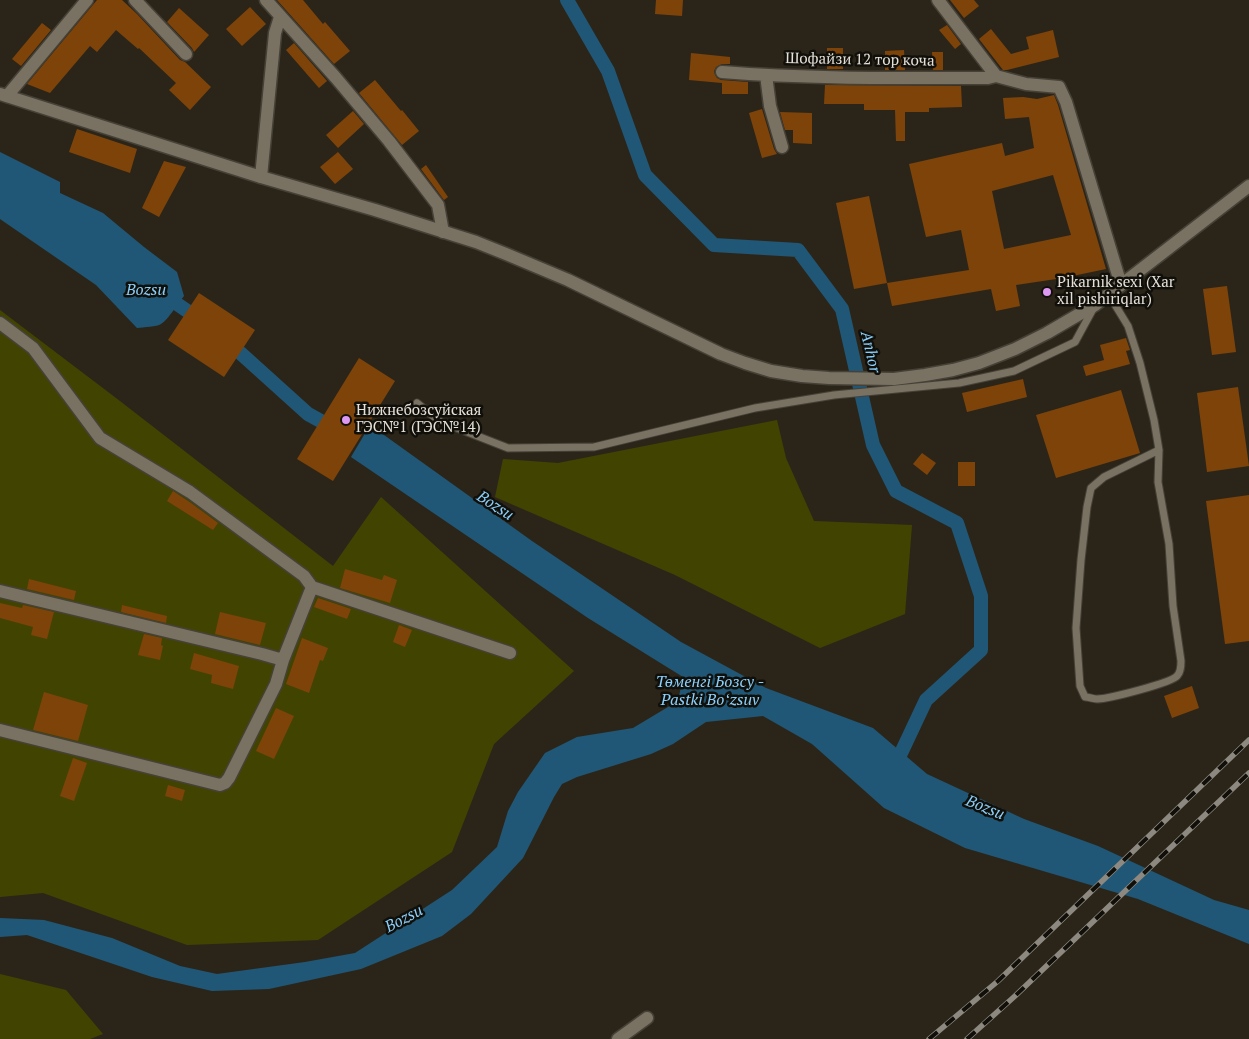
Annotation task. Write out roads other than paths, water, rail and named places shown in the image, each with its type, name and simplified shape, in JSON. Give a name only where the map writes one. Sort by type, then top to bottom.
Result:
[{"type":"street","points":[[86,0],[4,95],[261,177],[375,210],[506,254],[560,276],[729,357],[771,371],[802,376],[896,384],[925,375],[979,363],[1015,349],[1095,305],[1249,186]]},
{"type":"street","points":[[135,0],[186,54]]},
{"type":"street","points":[[266,0],[390,141],[438,205],[443,232]]},
{"type":"street","points":[[938,0],[996,76]]},
{"type":"street","points":[[261,177],[275,33],[280,17]]},
{"type":"street","name":"Шофайзи 12 тор коча","points":[[722,72],[766,76],[876,78],[988,78],[996,76],[1026,84],[1059,87],[1066,102],[1121,285]]},
{"type":"street","points":[[766,76],[770,106],[782,147]]},
{"type":"street","points":[[0,323],[33,348],[100,438],[190,492],[304,576],[312,587],[510,652]]},
{"type":"street","points":[[0,730],[220,785],[226,783],[276,684],[283,660],[312,587]]},
{"type":"street","points":[[0,591],[283,660]]},
{"type":"street","points":[[618,1039],[647,1018]]},
{"type":"lane","points":[[1109,295],[1128,326],[1140,363],[1154,420],[1159,450],[1158,482],[1169,544],[1173,606],[1181,670],[1177,677],[1167,682],[1114,696],[1096,699],[1085,696],[1080,686],[1076,628],[1081,560],[1091,488],[1104,477],[1159,450]]},
{"type":"lane","points":[[417,403],[439,421],[508,448],[594,447],[755,408],[896,384],[959,383],[1014,371],[1075,342],[1095,305]]},
{"type":"water","name":"Bozsu","points":[[0,152],[60,182],[60,193],[103,213],[177,272],[184,296],[164,322],[156,326],[137,328],[96,285],[0,219]]},
{"type":"water","name":"Төменгі Бозсу - Pastki Boʻzsuv","points":[[370,425],[532,541],[681,642],[766,688],[873,728],[927,774],[1024,819],[1098,846],[1214,900],[1249,910],[1249,944],[1138,899],[965,848],[884,808],[812,744],[763,716],[706,722],[673,744],[651,754],[577,777],[562,784],[523,858],[471,914],[442,936],[361,969],[269,989],[212,991],[152,977],[27,935],[0,937],[0,918],[44,920],[112,938],[180,966],[217,974],[355,953],[452,890],[497,847],[508,811],[518,792],[545,753],[577,737],[633,728],[678,701],[683,677],[588,618],[351,457]]},
{"type":"waterway","name":"Anhor","points":[[567,0],[608,71],[645,175],[714,245],[798,250],[842,309],[873,445],[896,491],[957,523],[981,596],[981,650],[926,700],[894,768]]},
{"type":"waterway","name":"Bozsu","points":[[161,293],[202,321]]},
{"type":"waterway","name":"Bozsu","points":[[226,340],[308,414],[337,430]]},
{"type":"railway","points":[[929,1039],[998,981],[1249,740]]},
{"type":"railway","points":[[967,1039],[1015,996],[1249,773]]},
{"type":"place","name":"Pikarnik sexi (Xar xil pishiriqlar)","points":[[1047,292]]},
{"type":"place","name":"Нижнебозсуйская ГЭС№1 (ГЭС№14)","points":[[346,420]]}]
